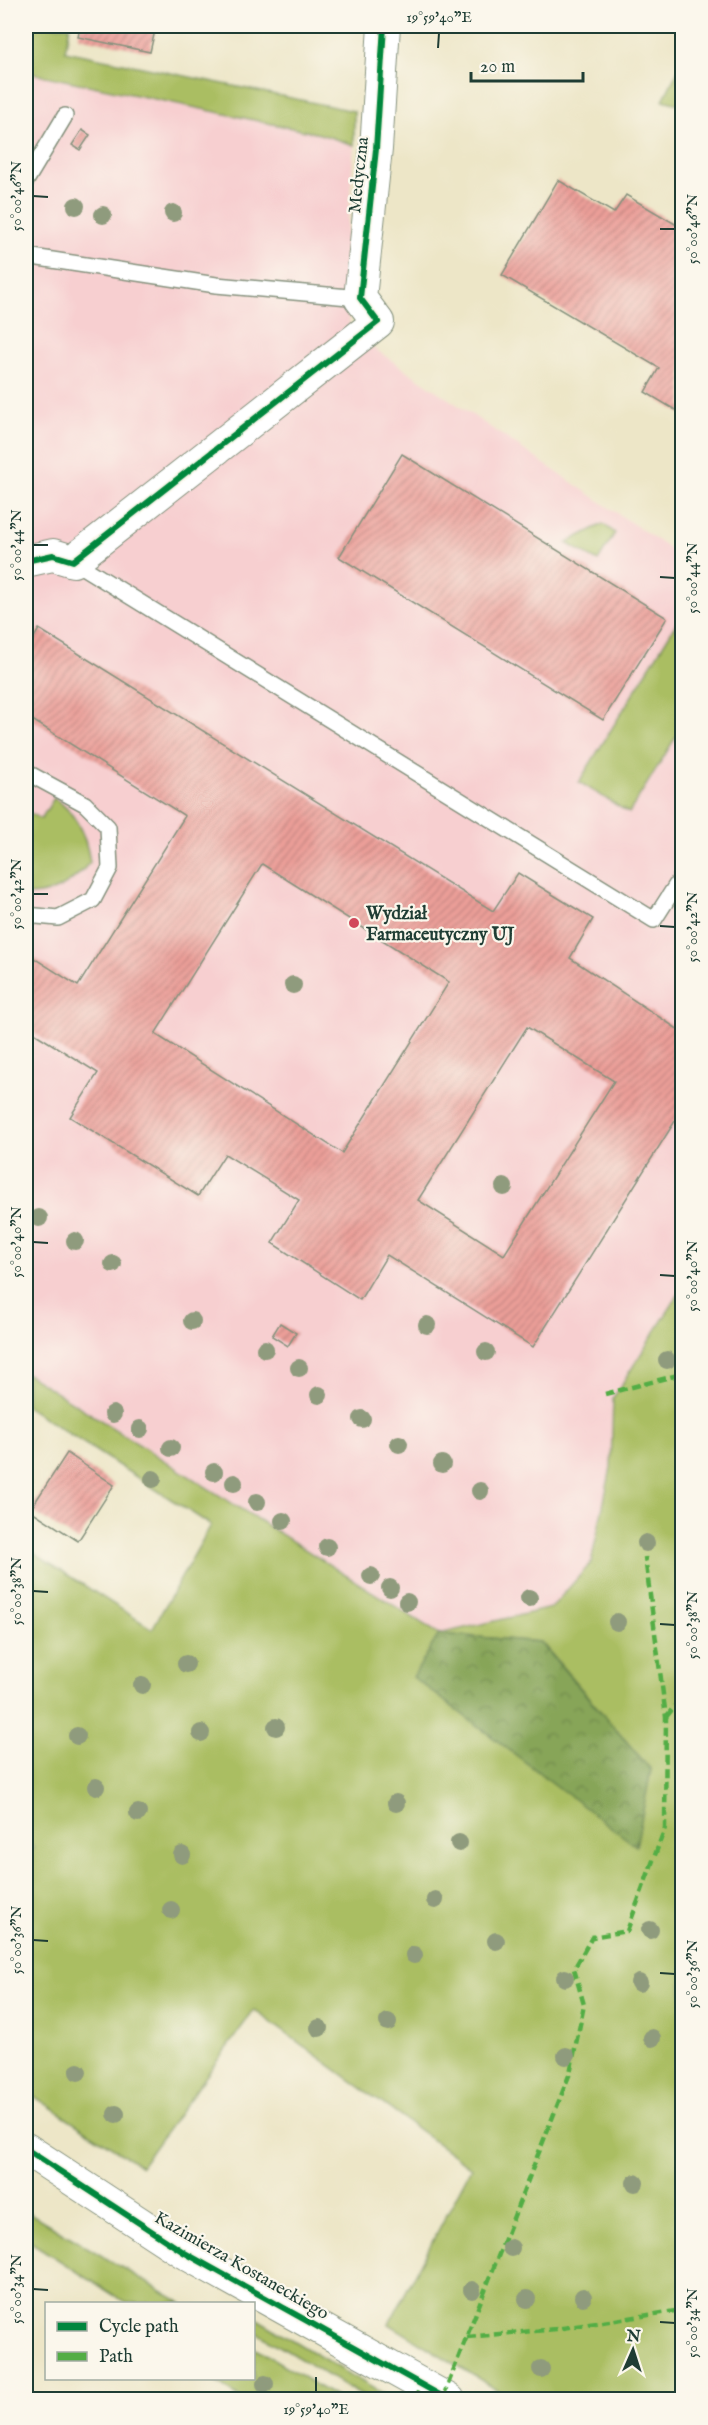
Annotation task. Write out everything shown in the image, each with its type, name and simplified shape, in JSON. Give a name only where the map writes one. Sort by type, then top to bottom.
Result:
[{"type":"street","name":"Medyczna","points":[[369,310],[384,26]]},
{"type":"street","points":[[26,561],[53,555],[73,561],[369,310]]},
{"type":"street","name":"Kazimierza Kostaneckiego","points":[[26,2149],[185,2253],[449,2400]]},
{"type":"lane","points":[[26,181],[65,116]]},
{"type":"lane","points":[[26,256],[369,310]]},
{"type":"lane","points":[[73,561],[654,920],[682,876]]},
{"type":"lane","points":[[26,772],[85,804],[108,828],[110,868],[93,900],[57,918],[26,915]]},
{"type":"shaded area","name":"Wydział Farmaceutyczny UJ","points":[[26,72],[320,134],[354,145],[343,285],[351,333],[682,557],[682,1289],[613,1398],[611,1468],[592,1563],[551,1608],[439,1634],[26,1373]]},
{"type":"green space","points":[[26,26],[70,26],[65,51],[354,111],[354,145],[320,134],[26,72]]},
{"type":"green space","points":[[682,63],[682,105],[663,100]]},
{"type":"green space","points":[[603,524],[615,533],[598,561],[566,543]]},
{"type":"green space","points":[[682,614],[682,727],[629,813],[579,782]]},
{"type":"green space","points":[[54,798],[68,810],[79,826],[90,862],[62,887],[45,893],[26,895],[26,811],[41,819]]},
{"type":"green space","points":[[682,1289],[682,2399],[512,2399],[389,2324],[471,2168],[254,2010],[141,2166],[26,2091],[26,1859],[34,1848],[26,1841],[26,1548],[152,1629],[211,1525],[26,1406],[26,1373],[439,1634],[551,1608],[591,1563],[611,1468],[613,1398]],"holes":[[[439,1634],[541,1642],[651,1770]]]},
{"type":"green space","points":[[439,1634],[540,1642],[651,1770],[636,1846],[413,1677]]},
{"type":"green space","points":[[26,2211],[180,2302],[124,2302],[26,2239]]},
{"type":"green space","points":[[255,2318],[391,2399],[367,2399],[255,2332]]},
{"type":"green space","points":[[255,2348],[339,2399],[242,2399],[213,2380],[255,2380]]},
{"type":"building","points":[[80,26],[156,26],[150,52],[78,37]]},
{"type":"building","points":[[82,130],[90,135],[80,150],[72,145]]},
{"type":"building","points":[[558,180],[614,213],[626,195],[682,228],[682,414],[645,392],[659,368],[502,275]]},
{"type":"building","points":[[402,454],[667,618],[603,720],[339,557]]},
{"type":"building","points":[[39,629],[493,911],[518,873],[593,919],[570,958],[682,1032],[682,1110],[533,1347],[387,1255],[360,1300],[272,1243],[299,1200],[225,1154],[198,1196],[70,1117],[98,1073],[26,1028],[26,953],[78,986],[185,816],[26,716],[26,651]],"holes":[[[262,864],[449,982],[342,1153],[155,1034]],[[527,1027],[614,1081],[504,1255],[418,1200]]]},
{"type":"building","points":[[280,1323],[296,1333],[288,1346],[272,1336]]},
{"type":"building","points":[[67,1453],[114,1485],[78,1541],[30,1510]]},
{"type":"marked path","points":[[605,1394],[682,1374]]},
{"type":"marked path","points":[[443,2397],[570,2073],[584,2005],[574,1969],[592,1937],[627,1931],[665,1828],[666,1717],[645,1557]]},
{"type":"marked path","points":[[666,1717],[682,1697]]},
{"type":"marked path","points":[[467,2337],[556,2329],[682,2310]]},
{"type":"marked path","points":[[415,2400],[421,2384]]},
{"type":"cycle path","points":[[26,561],[53,555],[73,561],[378,322],[360,298],[376,149],[384,26]]},
{"type":"cycle path","points":[[26,2149],[185,2253],[449,2400]]},
{"type":"place","name":"Wydział Farmaceutyczny UJ","points":[[354,923]]}]
